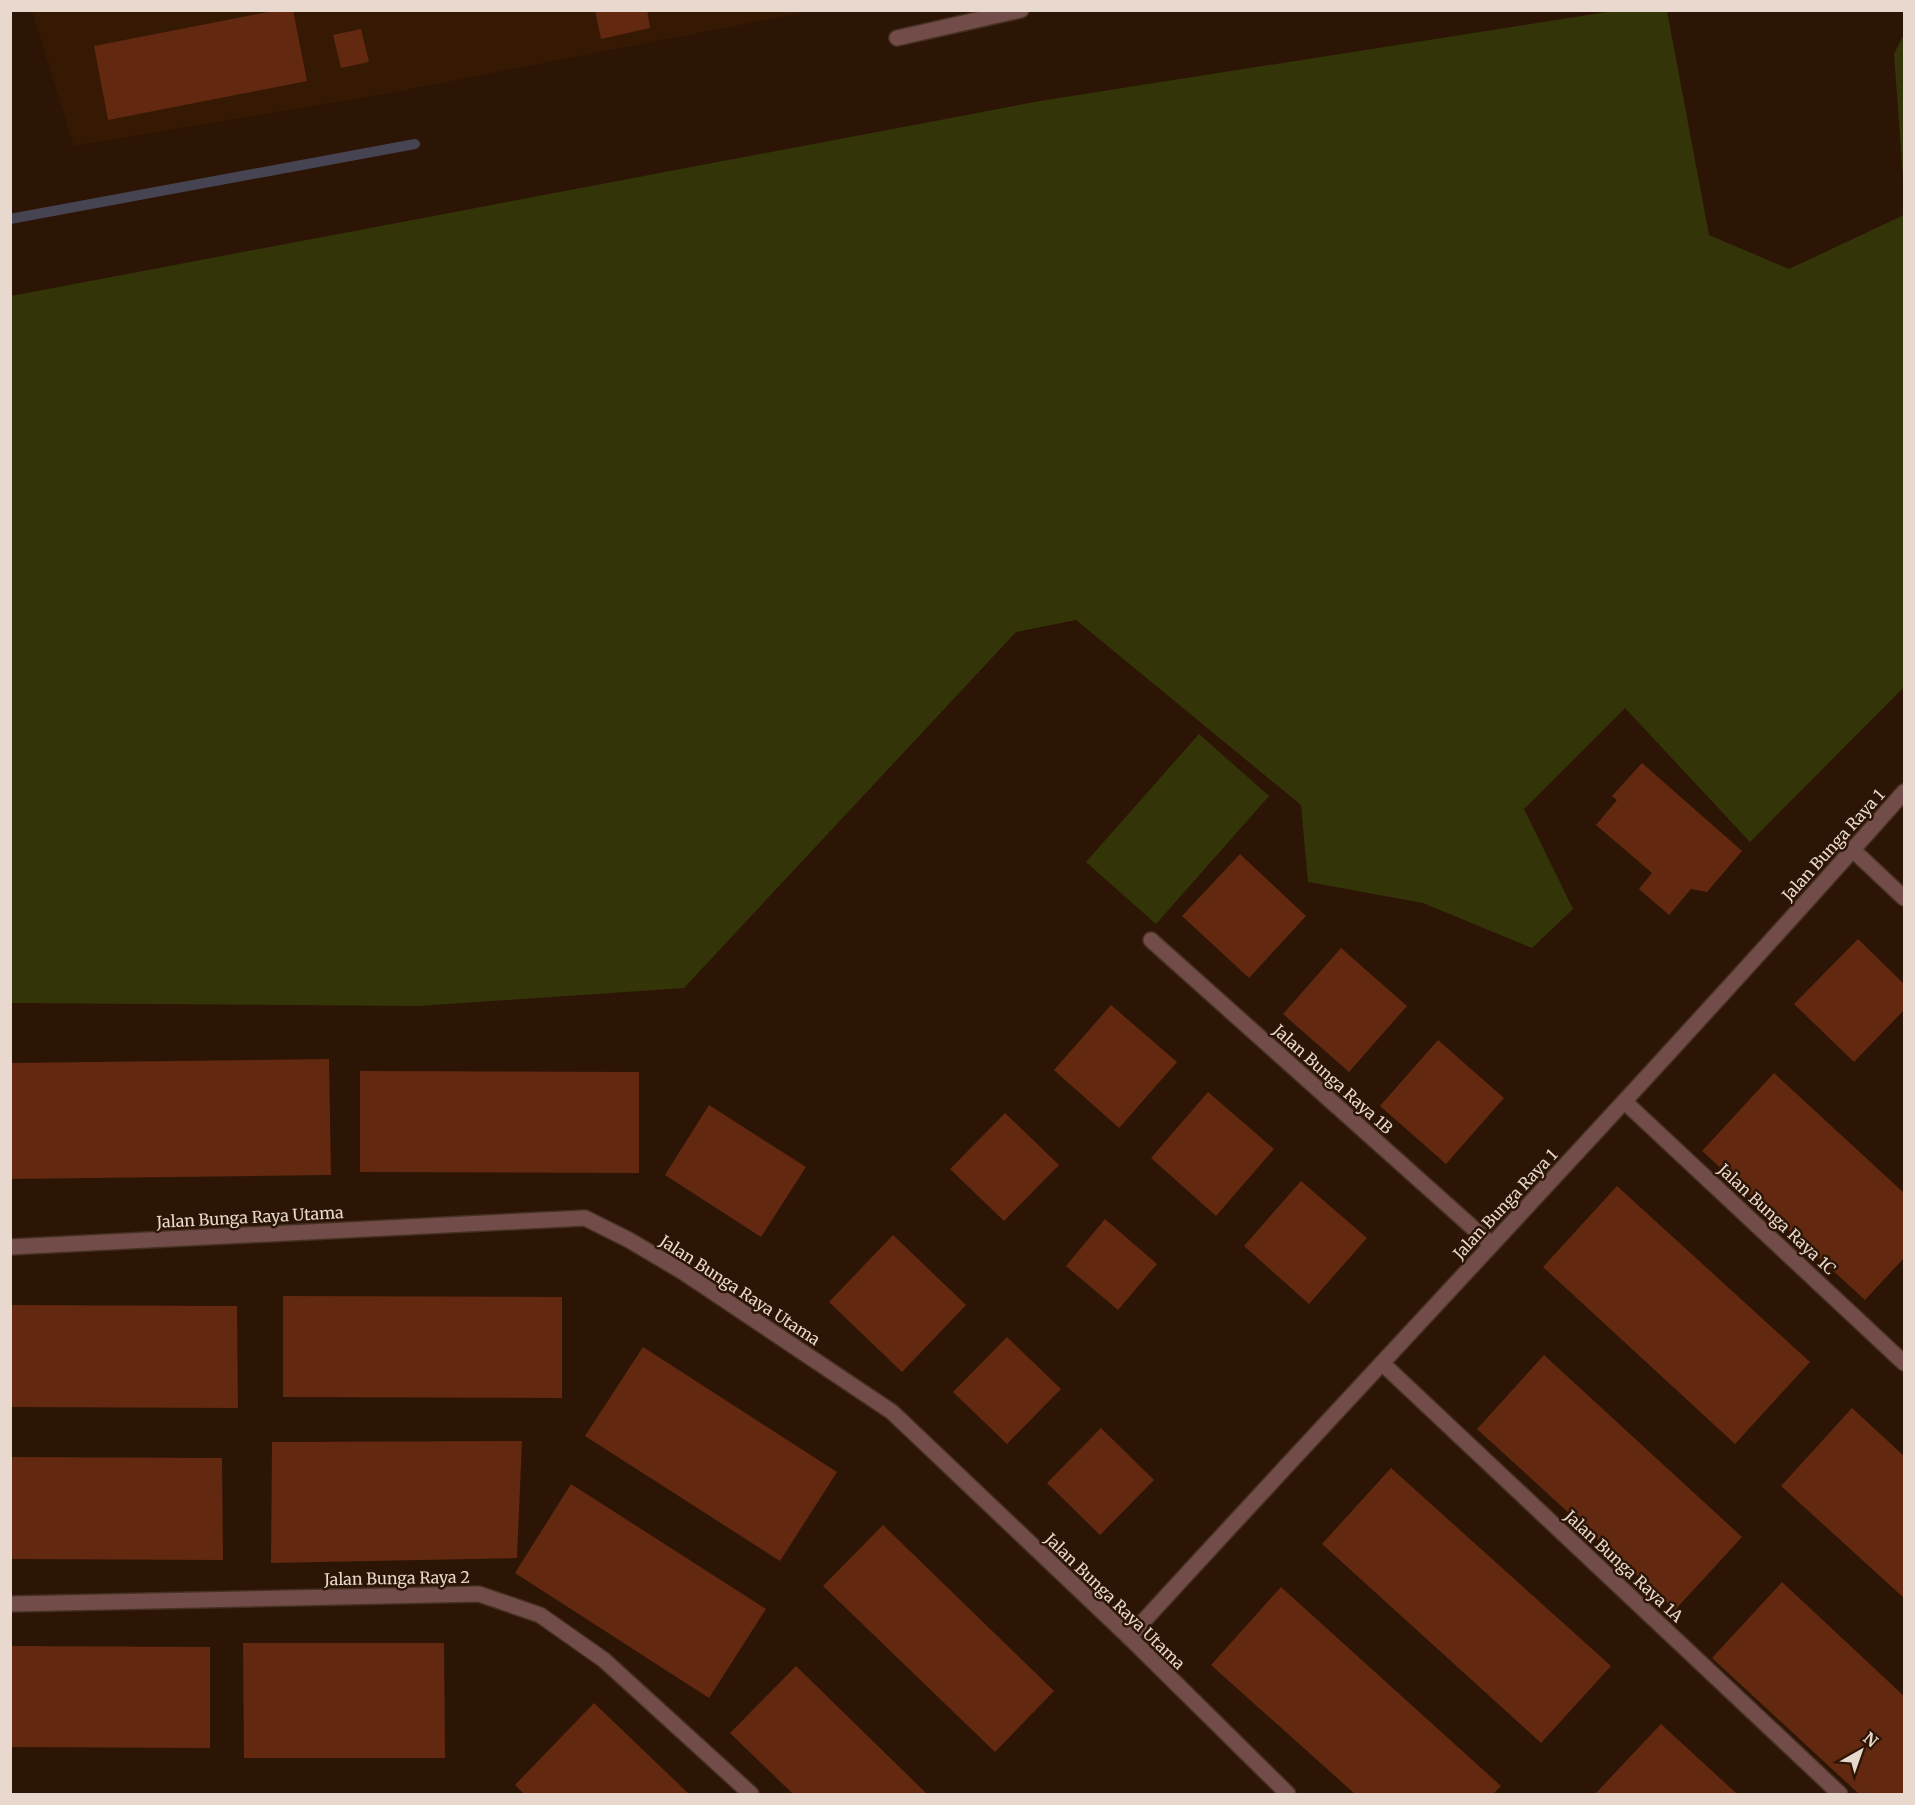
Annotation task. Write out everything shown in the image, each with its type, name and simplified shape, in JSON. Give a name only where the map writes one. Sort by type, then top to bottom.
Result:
[{"type":"street","points":[[897,38],[1021,10]]},
{"type":"street","name":"Jalan Bunga Raya 1","points":[[1129,1637],[1625,1102],[1905,792]]},
{"type":"street","points":[[1853,850],[1905,898]]},
{"type":"street","name":"Jalan Bunga Raya 1B","points":[[1151,940],[1491,1244]]},
{"type":"street","name":"Jalan Bunga Raya 1C","points":[[1625,1102],[1905,1364]]},
{"type":"street","name":"Jalan Bunga Raya Utama","points":[[10,1247],[585,1218],[682,1272],[892,1412],[1129,1637],[1288,1794]]},
{"type":"street","name":"Jalan Bunga Raya 1A","points":[[1383,1364],[1840,1794]]},
{"type":"street","name":"Jalan Bunga Raya 2","points":[[10,1604],[479,1594],[540,1615],[604,1660],[751,1794]]},
{"type":"shaded area","points":[[1620,10],[1667,11],[1709,235],[1789,269],[1904,215],[1904,687],[1750,842],[1625,708],[1524,809],[1573,909],[1532,948],[1423,903],[1308,882],[1301,805],[1076,620],[1016,632],[684,988],[419,1006],[11,1003],[11,296],[1040,101]]},
{"type":"shaded area","points":[[32,11],[811,11],[379,95],[74,146]]},
{"type":"shaded area","points":[[1904,34],[1904,191],[1894,54]]},
{"type":"shaded area","points":[[1199,734],[1269,796],[1156,924],[1086,862]]},
{"type":"building","points":[[278,10],[293,10],[307,81],[108,120],[94,46]]},
{"type":"building","points":[[595,10],[647,10],[650,28],[601,39]]},
{"type":"building","points":[[361,29],[369,62],[341,68],[333,35]]},
{"type":"building","points":[[1642,763],[1742,851],[1707,892],[1691,889],[1669,915],[1639,889],[1652,873],[1596,825],[1617,800],[1612,796]]},
{"type":"building","points":[[1240,854],[1306,916],[1249,978],[1182,916]]},
{"type":"building","points":[[1858,939],[1904,984],[1904,1010],[1854,1062],[1794,1004]]},
{"type":"building","points":[[1341,948],[1407,1006],[1349,1072],[1283,1014]]},
{"type":"building","points":[[1111,1005],[1177,1062],[1119,1128],[1054,1070]]},
{"type":"building","points":[[1438,1040],[1504,1098],[1446,1164],[1380,1106]]},
{"type":"building","points":[[329,1059],[331,1175],[10,1179],[10,1063]]},
{"type":"building","points":[[360,1071],[639,1072],[639,1173],[360,1172]]},
{"type":"building","points":[[1774,1073],[1904,1193],[1904,1258],[1865,1300],[1702,1151]]},
{"type":"building","points":[[1208,1092],[1274,1149],[1216,1216],[1151,1158]]},
{"type":"building","points":[[709,1105],[806,1167],[761,1237],[665,1175]]},
{"type":"building","points":[[1005,1113],[1059,1165],[1004,1221],[950,1169]]},
{"type":"building","points":[[1301,1181],[1367,1238],[1309,1304],[1244,1246]]},
{"type":"building","points":[[1617,1186],[1810,1362],[1735,1444],[1543,1267]]},
{"type":"building","points":[[1105,1219],[1157,1264],[1118,1310],[1066,1266]]},
{"type":"building","points":[[893,1235],[966,1305],[902,1372],[829,1302]]},
{"type":"building","points":[[283,1296],[562,1297],[562,1398],[283,1397]]},
{"type":"building","points":[[10,1305],[237,1306],[238,1408],[10,1407]]},
{"type":"building","points":[[1007,1337],[1061,1389],[1007,1444],[953,1392]]},
{"type":"building","points":[[643,1347],[837,1472],[780,1561],[585,1436]]},
{"type":"building","points":[[1544,1355],[1742,1537],[1675,1610],[1477,1429]]},
{"type":"building","points":[[1852,1408],[1904,1456],[1904,1598],[1781,1486]]},
{"type":"building","points":[[1101,1428],[1154,1480],[1100,1535],[1047,1483]]},
{"type":"building","points":[[522,1441],[517,1558],[271,1563],[272,1442]]},
{"type":"building","points":[[10,1457],[222,1458],[223,1560],[10,1559]]},
{"type":"building","points":[[1391,1468],[1611,1666],[1541,1743],[1322,1544]]},
{"type":"building","points":[[571,1484],[766,1609],[709,1698],[515,1573]]},
{"type":"building","points":[[883,1525],[1054,1691],[995,1752],[823,1586]]},
{"type":"building","points":[[1782,1582],[1904,1696],[1904,1794],[1859,1794],[1712,1658]]},
{"type":"building","points":[[1281,1587],[1501,1786],[1493,1794],[1355,1794],[1211,1665]]},
{"type":"building","points":[[243,1643],[444,1643],[445,1758],[244,1758]]},
{"type":"building","points":[[10,1646],[210,1647],[210,1748],[10,1747]]},
{"type":"building","points":[[796,1666],[927,1794],[793,1794],[730,1733]]},
{"type":"building","points":[[594,1703],[689,1794],[524,1794],[515,1785]]},
{"type":"building","points":[[1661,1724],[1737,1794],[1595,1794]]},
{"type":"waterway","points":[[10,219],[415,144]]}]
